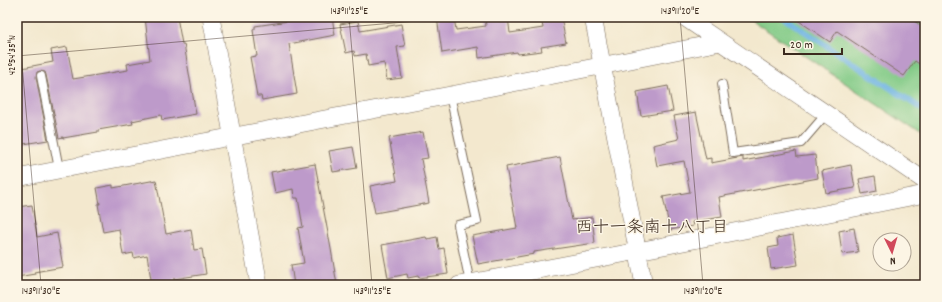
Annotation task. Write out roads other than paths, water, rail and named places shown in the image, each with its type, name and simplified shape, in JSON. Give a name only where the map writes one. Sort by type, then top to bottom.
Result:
[{"type":"street","points":[[211,17],[259,285]]},
{"type":"street","points":[[593,17],[644,285]]},
{"type":"street","points":[[684,17],[925,181]]},
{"type":"street","points":[[17,178],[232,135],[602,66],[720,42]]},
{"type":"street","points":[[465,284],[925,194]]},
{"type":"lane","points":[[41,76],[59,169]]},
{"type":"lane","points":[[722,84],[733,152],[801,143],[826,114]]},
{"type":"lane","points":[[450,94],[477,221],[458,225],[465,284]]},
{"type":"waterway","points":[[783,17],[925,111]]},
{"type":"district","name":"西十一条南十八丁目","points":[[652,226]]}]
